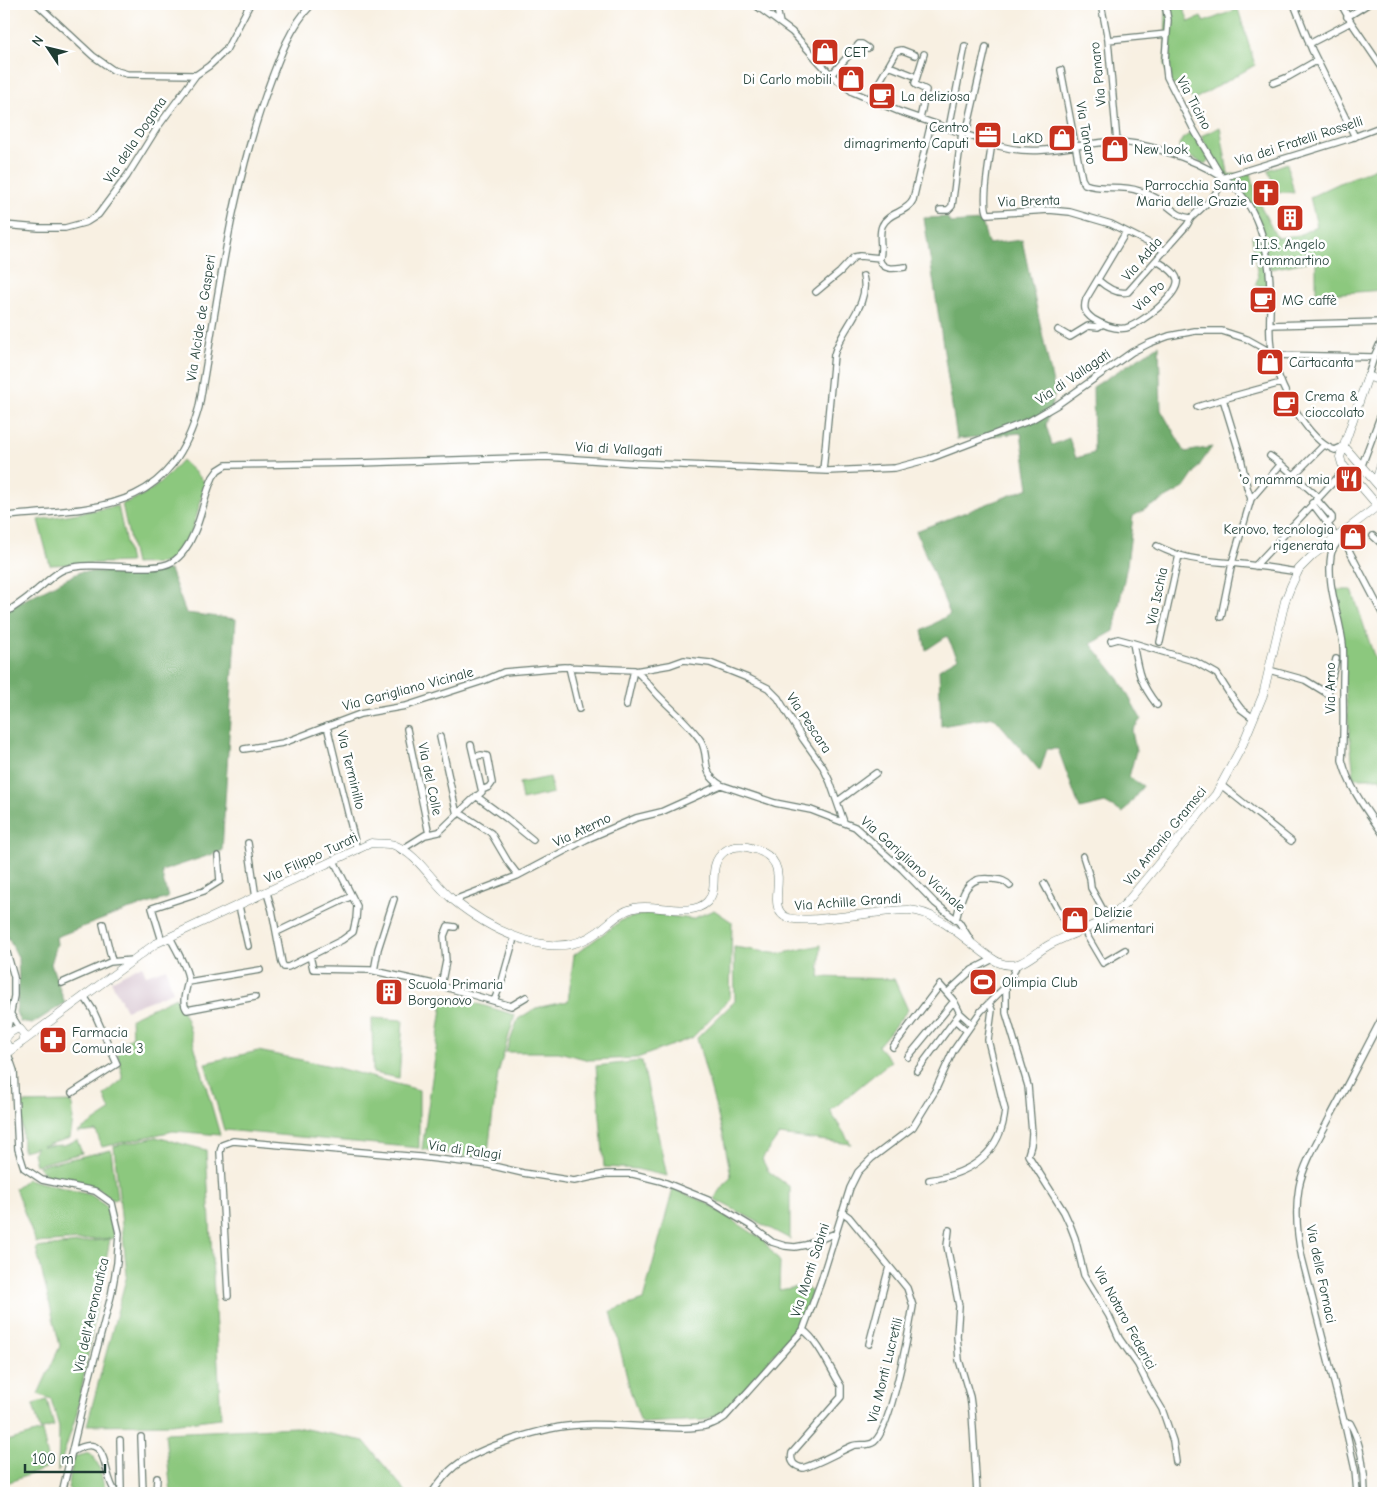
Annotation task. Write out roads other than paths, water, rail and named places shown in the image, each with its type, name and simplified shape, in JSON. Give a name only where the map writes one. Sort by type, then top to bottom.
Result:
[{"type":"main road","points":[[1381,504],[1344,470],[1340,459],[1368,376],[1383,382]]},
{"type":"main road","points":[[1344,446],[1383,490]]},
{"type":"main road","points":[[1376,481],[1383,459]]},
{"type":"main road","name":"Via Antonio Gramsci","points":[[1016,966],[1049,945],[1108,918],[1126,903],[1216,794],[1242,746],[1263,695],[1285,601],[1298,572],[1313,555],[1356,528],[1381,504]]},
{"type":"main road","name":"Via Filippo Turati","points":[[6,1054],[132,960],[162,941],[371,844],[393,845],[415,859],[454,900],[484,922],[501,932],[541,944],[565,945],[577,943],[588,938],[616,916],[630,909],[649,906],[689,909],[703,904],[708,900],[712,892],[715,863],[727,850],[739,847],[748,848],[774,861]]},
{"type":"main road","name":"Via Achille Grandi","points":[[774,861],[778,871],[778,904],[781,914],[786,918],[811,920],[910,910],[928,915],[945,923],[1001,965],[1016,966]]},
{"type":"main road","name":"Via Filippo Turati","points":[[5,1042],[13,1031],[34,1029],[49,1023]]},
{"type":"main road","points":[[5,1042],[10,1048],[19,1044],[24,1038],[21,1030]]},
{"type":"street","points":[[37,4],[93,56],[113,70],[123,74],[196,75]]},
{"type":"street","name":"Via della Dogana","points":[[4,225],[65,228],[82,224],[94,218],[123,182],[157,128],[196,75],[207,68],[226,50],[250,4]]},
{"type":"street","name":"Via Alcide de Gasperi","points":[[4,516],[104,506],[123,501],[150,486],[167,470],[180,453],[190,434],[199,407],[226,242],[251,139],[276,66],[286,43],[298,21],[312,4]]},
{"type":"street","points":[[754,4],[797,37],[830,76],[853,92],[920,119],[992,143],[1031,152],[1117,142],[1177,156],[1200,165],[1222,178],[1235,188],[1245,200],[1258,223],[1268,264],[1272,354],[1281,382],[1296,412],[1313,434],[1324,445],[1335,450],[1344,446]]},
{"type":"street","points":[[776,4],[780,23]]},
{"type":"street","name":"Via Panaro","points":[[1101,4],[1108,40],[1117,142]]},
{"type":"street","name":"Via Ticino","points":[[1165,4],[1168,20],[1165,68],[1167,77],[1194,130],[1222,178]]},
{"type":"street","points":[[1294,4],[1316,61],[1355,137]]},
{"type":"street","points":[[1341,4],[1349,20],[1383,69]]},
{"type":"street","points":[[1309,44],[1349,20],[1368,4]]},
{"type":"street","points":[[1108,40],[1166,34]]},
{"type":"street","points":[[830,76],[858,44],[868,48]]},
{"type":"street","points":[[949,128],[965,46]]},
{"type":"street","points":[[940,210],[948,210],[952,206],[964,133],[986,47]]},
{"type":"street","points":[[869,100],[896,53],[900,50],[915,55]]},
{"type":"street","points":[[920,119],[926,90],[915,83],[924,54]]},
{"type":"street","points":[[1273,82],[1290,76],[1316,61]]},
{"type":"street","points":[[888,66],[912,75]]},
{"type":"street","name":"Via Tanaro","points":[[1061,70],[1082,179],[1085,184],[1138,190],[1159,200],[1182,216],[1191,218]]},
{"type":"street","points":[[878,268],[880,233],[884,223],[891,216],[908,207],[912,202],[931,123]]},
{"type":"street","name":"Via dei Fratelli Rosselli","points":[[1222,178],[1355,137],[1383,126]]},
{"type":"street","name":"Via Brenta","points":[[992,143],[986,182],[985,208],[988,214],[1048,210],[1064,211],[1107,222],[1165,251]]},
{"type":"street","points":[[1191,218],[1217,192],[1222,178]]},
{"type":"street","name":"Via Adda","points":[[1126,232],[1098,280],[1114,291],[1126,293],[1131,291],[1188,226],[1191,218]]},
{"type":"street","points":[[816,292],[840,272],[854,257],[880,259]]},
{"type":"street","points":[[880,259],[882,266],[886,268],[905,267]]},
{"type":"street","name":"Via Po","points":[[1103,324],[1118,328],[1135,325],[1147,318],[1171,294],[1177,285],[1176,277],[1157,261]]},
{"type":"street","points":[[823,471],[834,355],[841,336],[863,298],[865,285],[862,276]]},
{"type":"street","points":[[1058,330],[1067,336],[1072,336],[1088,326],[1098,327],[1103,324],[1088,315],[1084,308],[1086,299],[1098,280]]},
{"type":"street","points":[[1270,325],[1383,322]]},
{"type":"street","name":"Via di Vallagati","points":[[4,614],[23,601],[51,577],[66,569],[102,565],[161,566],[174,561],[194,535],[213,477],[218,470],[226,466],[360,464],[546,457],[823,471],[885,469],[907,466],[1014,427],[1045,413],[1132,352],[1150,342],[1169,336],[1195,331],[1222,331],[1247,339],[1272,354]]},
{"type":"street","points":[[1368,376],[1383,337]]},
{"type":"street","points":[[1272,354],[1374,357]]},
{"type":"street","points":[[1197,407],[1281,382]]},
{"type":"street","points":[[1223,399],[1251,499]]},
{"type":"street","points":[[1362,465],[1383,409]]},
{"type":"street","points":[[1294,475],[1324,445]]},
{"type":"street","points":[[1270,456],[1294,475],[1315,500],[1328,524],[1339,537],[1383,615]]},
{"type":"street","points":[[1221,616],[1232,563],[1251,499],[1281,464]]},
{"type":"street","points":[[1255,566],[1338,477]]},
{"type":"street","points":[[1373,536],[1383,545]]},
{"type":"street","name":"Via Arno","points":[[1339,537],[1339,542],[1333,548],[1331,554],[1330,567],[1343,647],[1342,760],[1346,774],[1363,806],[1383,834]]},
{"type":"street","name":"Via Ischia","points":[[1157,546],[1203,562],[1232,563],[1298,572]]},
{"type":"street","name":"Via Ischia","points":[[1160,642],[1179,555]]},
{"type":"street","points":[[1111,641],[1118,639],[1194,661],[1217,674],[1241,709],[1253,718]]},
{"type":"street","points":[[1132,643],[1138,672],[1157,706]]},
{"type":"street","points":[[1269,670],[1305,680],[1328,694],[1336,659]]},
{"type":"street","name":"Via Pescara","points":[[634,671],[670,665],[684,660],[696,661],[710,663],[765,686],[778,698],[802,738],[823,767],[838,801],[844,822]]},
{"type":"street","points":[[569,667],[578,709]]},
{"type":"street","name":"Via Garigliano Vicinale","points":[[244,749],[283,743],[360,714],[406,706],[483,681],[504,672],[569,667],[634,671]]},
{"type":"street","points":[[626,706],[634,671],[640,674],[696,735],[704,748],[706,767],[715,781],[721,785]]},
{"type":"street","name":"Via Terminillo","points":[[327,726],[357,850]]},
{"type":"street","name":"Via del Colle","points":[[407,729],[429,834]]},
{"type":"street","points":[[440,737],[459,814],[491,833],[518,875]]},
{"type":"street","points":[[471,745],[482,790]]},
{"type":"street","points":[[401,850],[429,834],[440,832],[482,790],[489,788],[492,783],[487,756],[474,757]]},
{"type":"street","points":[[838,801],[876,773]]},
{"type":"street","name":"Via Garigliano Vicinale","points":[[721,785],[776,803],[811,810],[858,829],[935,903],[956,920],[973,945]]},
{"type":"street","name":"Via Aterno","points":[[454,900],[518,875],[587,839],[636,818],[661,812],[721,785]]},
{"type":"street","points":[[1221,785],[1291,841]]},
{"type":"street","points":[[476,796],[532,840]]},
{"type":"street","points":[[248,843],[256,898]]},
{"type":"street","points":[[162,941],[152,908],[204,891],[220,880],[218,856]]},
{"type":"street","points":[[1082,856],[1090,878],[1091,888],[1108,918]]},
{"type":"street","points":[[267,893],[284,967],[288,967],[342,940],[352,932],[357,906],[334,861]]},
{"type":"street","points":[[956,920],[963,894],[970,884],[978,879],[1000,880],[1010,886]]},
{"type":"street","points":[[1044,884],[1072,934]]},
{"type":"street","points":[[277,932],[352,896]]},
{"type":"street","points":[[374,971],[378,949],[394,899]]},
{"type":"street","points":[[239,906],[248,946]]},
{"type":"street","points":[[103,924],[112,962]]},
{"type":"street","points":[[441,986],[446,961],[445,931],[448,926],[455,927]]},
{"type":"street","points":[[1083,929],[1103,963],[1125,950]]},
{"type":"street","points":[[170,937],[188,976],[184,1002],[187,1010],[255,997]]},
{"type":"street","points":[[4,942],[14,977],[14,996],[5,1042]]},
{"type":"street","points":[[494,1001],[513,942]]},
{"type":"street","points":[[310,956],[313,969],[374,971],[441,986],[511,1006],[526,996]]},
{"type":"street","points":[[948,992],[972,970],[993,959]]},
{"type":"street","points":[[62,983],[112,962],[132,960]]},
{"type":"street","name":"Via Monti Sabini","points":[[432,1493],[448,1472],[466,1459],[487,1449],[549,1429],[579,1425],[684,1428],[709,1426],[728,1414],[803,1330],[850,1188],[858,1172],[872,1158],[913,1127],[935,1091],[953,1051],[981,1011],[1010,982],[1016,966]]},
{"type":"street","points":[[188,982],[260,970]]},
{"type":"street","points":[[893,1047],[940,986],[954,1000],[960,1014],[972,1024]]},
{"type":"street","name":"Via Notaro Federici","points":[[1006,986],[1006,1013],[1028,1086],[1032,1133],[1028,1155],[1064,1212],[1075,1238],[1084,1275],[1162,1409],[1173,1441],[1176,1462]]},
{"type":"street","points":[[72,1093],[117,1064],[84,996]]},
{"type":"street","points":[[908,1057],[954,1000]]},
{"type":"street","points":[[929,1180],[957,1172],[983,1158],[995,1143],[1000,1132],[1005,1110],[988,1040],[992,1010],[989,1003]]},
{"type":"street","points":[[10,1013],[21,1030]]},
{"type":"street","points":[[917,1071],[960,1014]]},
{"type":"street","name":"Via delle Fornaci","points":[[1357,1493],[1355,1470],[1344,1422],[1300,1248],[1297,1215],[1298,1194],[1304,1172],[1321,1134],[1383,1016]]},
{"type":"street","points":[[955,1020],[967,1031]]},
{"type":"street","name":"Via dell'Aeronautica","points":[[5,1042],[6,1054],[14,1071],[18,1149],[24,1168],[42,1180],[95,1191],[112,1203],[119,1233],[117,1262],[111,1296],[62,1493]]},
{"type":"street","name":"Via di Palagi","points":[[228,1296],[220,1152],[222,1144],[233,1141],[420,1157],[489,1165],[523,1173],[574,1181],[606,1174],[632,1174],[661,1181],[708,1200],[751,1226],[772,1242],[785,1246],[806,1245],[836,1233]]},
{"type":"street","name":"Via Monti Lucretili","points":[[803,1330],[817,1347],[841,1386],[842,1392],[841,1397],[792,1453],[791,1458],[793,1462],[796,1466],[803,1468],[855,1445],[869,1445],[875,1442],[885,1425],[913,1306],[907,1288],[849,1216],[842,1212]]},
{"type":"street","points":[[949,1230],[947,1246],[959,1306],[959,1360],[970,1397],[977,1493]]},
{"type":"street","name":"Via Monti Lucretili","points":[[869,1344],[889,1267]]},
{"type":"street","points":[[1344,1422],[1350,1423],[1355,1435],[1364,1469],[1365,1493]]},
{"type":"street","points":[[76,1434],[84,1445]]},
{"type":"street","points":[[141,1436],[143,1493]]},
{"type":"street","points":[[72,1452],[84,1445],[93,1445],[101,1452],[110,1486],[118,1493],[121,1489],[120,1440]]},
{"type":"street","points":[[156,1493],[157,1478]]},
{"type":"tunnel","points":[[1338,477],[1343,471]]},
{"type":"place","name":"CET","points":[[825,52]]},
{"type":"place","name":"Di Carlo mobili","points":[[851,79]]},
{"type":"place","name":"La deliziosa","points":[[882,96]]},
{"type":"place","name":"Centro dimagrimento Caputi","points":[[988,135]]},
{"type":"place","name":"LaKD","points":[[1062,138]]},
{"type":"place","name":"New look","points":[[1115,149]]},
{"type":"place","name":"Parrocchia Santa Maria delle Grazie","points":[[1266,193]]},
{"type":"place","name":"I.I.S. Angelo Frammartino","points":[[1290,218]]},
{"type":"place","name":"MG caffè","points":[[1263,300]]},
{"type":"place","name":"Cartacanta","points":[[1270,362]]},
{"type":"place","name":"Crema & cioccolato","points":[[1286,404]]},
{"type":"place","name":"'o mamma mia","points":[[1349,479]]},
{"type":"place","name":"Kenovo, tecnologia rigenerata","points":[[1353,537]]},
{"type":"place","name":"Delizie Alimentari","points":[[1075,920]]},
{"type":"place","name":"Olimpia Club","points":[[983,982]]},
{"type":"place","name":"Scuola Primaria Borgonovo","points":[[389,992]]},
{"type":"place","name":"Farmacia Comunale 3","points":[[53,1040]]}]
